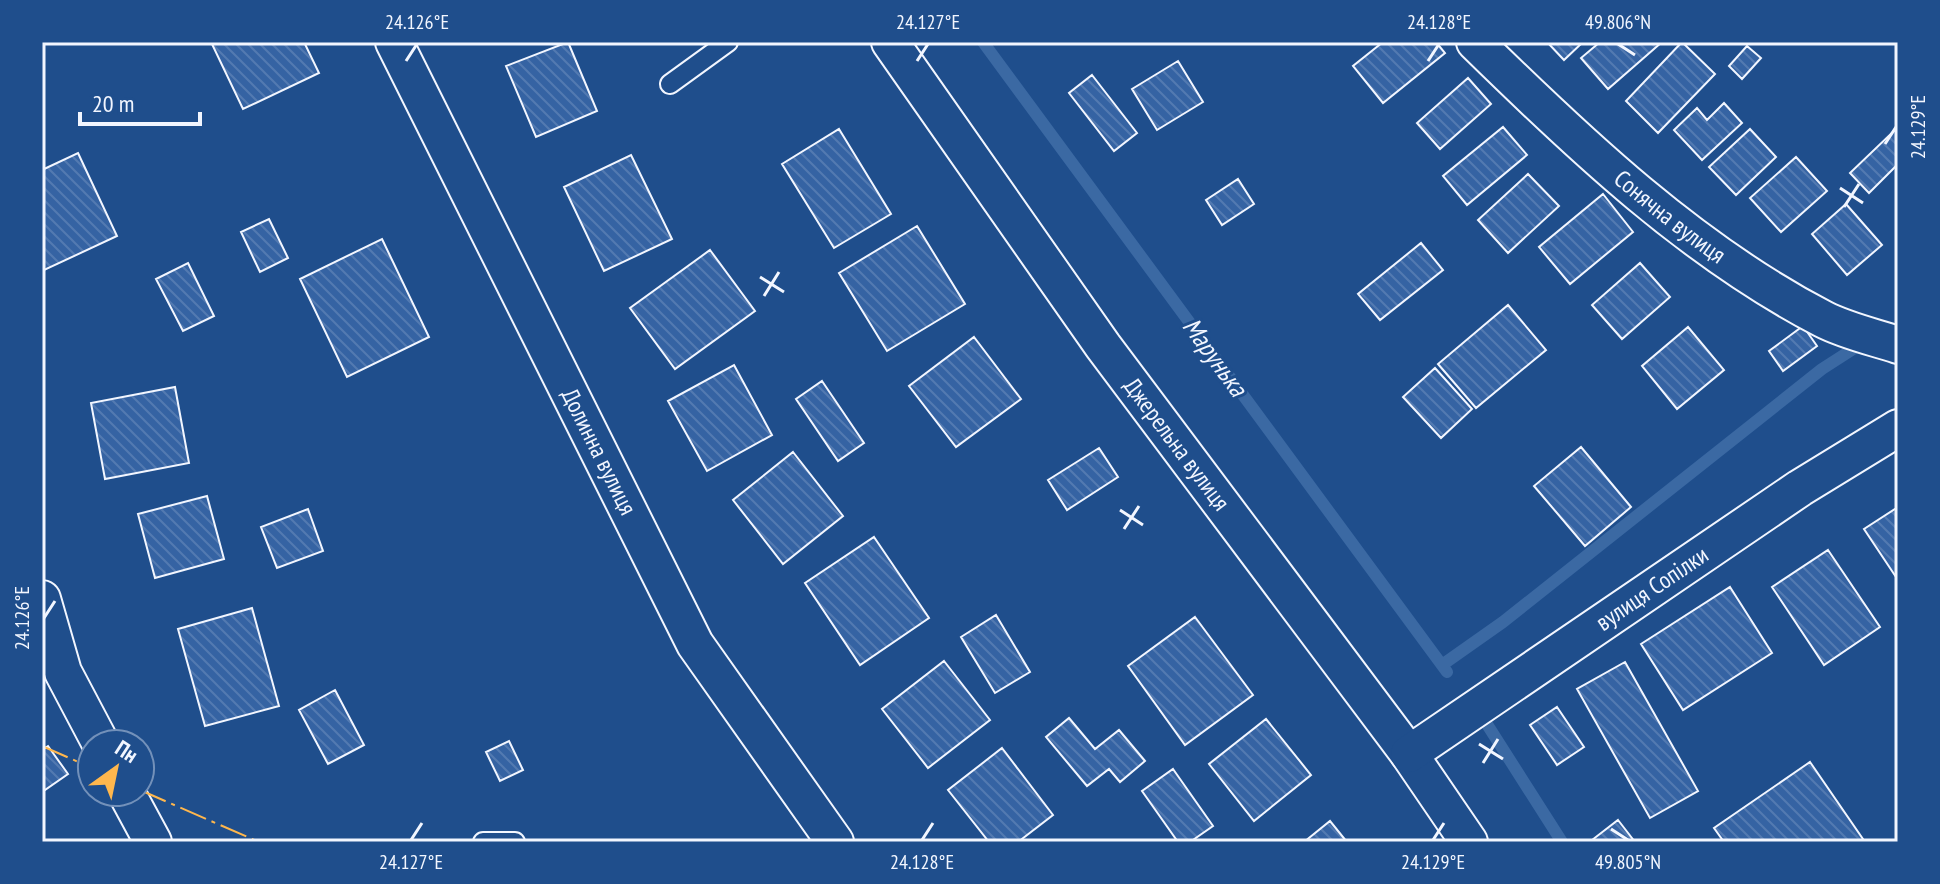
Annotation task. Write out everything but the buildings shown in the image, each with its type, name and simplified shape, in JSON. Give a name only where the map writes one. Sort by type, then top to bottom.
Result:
[{"type":"street","name":"Долинна вулиця","points":[[394,42],[695,644],[835,842]]},
{"type":"street","name":"Джерельна вулиця","points":[[890,42],[1103,346],[1409,754],[1469,842]]},
{"type":"street","name":"Сонячна вулиця","points":[[1475,42],[1556,122],[1718,255],[1825,320],[1898,345]]},
{"type":"street","name":"вулиця Сопілки","points":[[1409,754],[1800,488],[1898,428]]},
{"type":"street","points":[[42,599],[63,672],[93,728]]},
{"type":"street","points":[[135,808],[153,842]]},
{"type":"lane","points":[[670,84],[728,42]]},
{"type":"lane","points":[[483,842],[515,842]]},
{"type":"waterway","name":"Марунька","points":[[983,42],[1447,672]]},
{"type":"waterway","points":[[1442,665],[1503,622],[1822,369],[1864,342]]},
{"type":"waterway","name":"Марунька","points":[[1483,718],[1562,842]]},
{"type":"power","points":[[42,746],[76,761]]},
{"type":"power","points":[[156,797],[259,842]]}]
